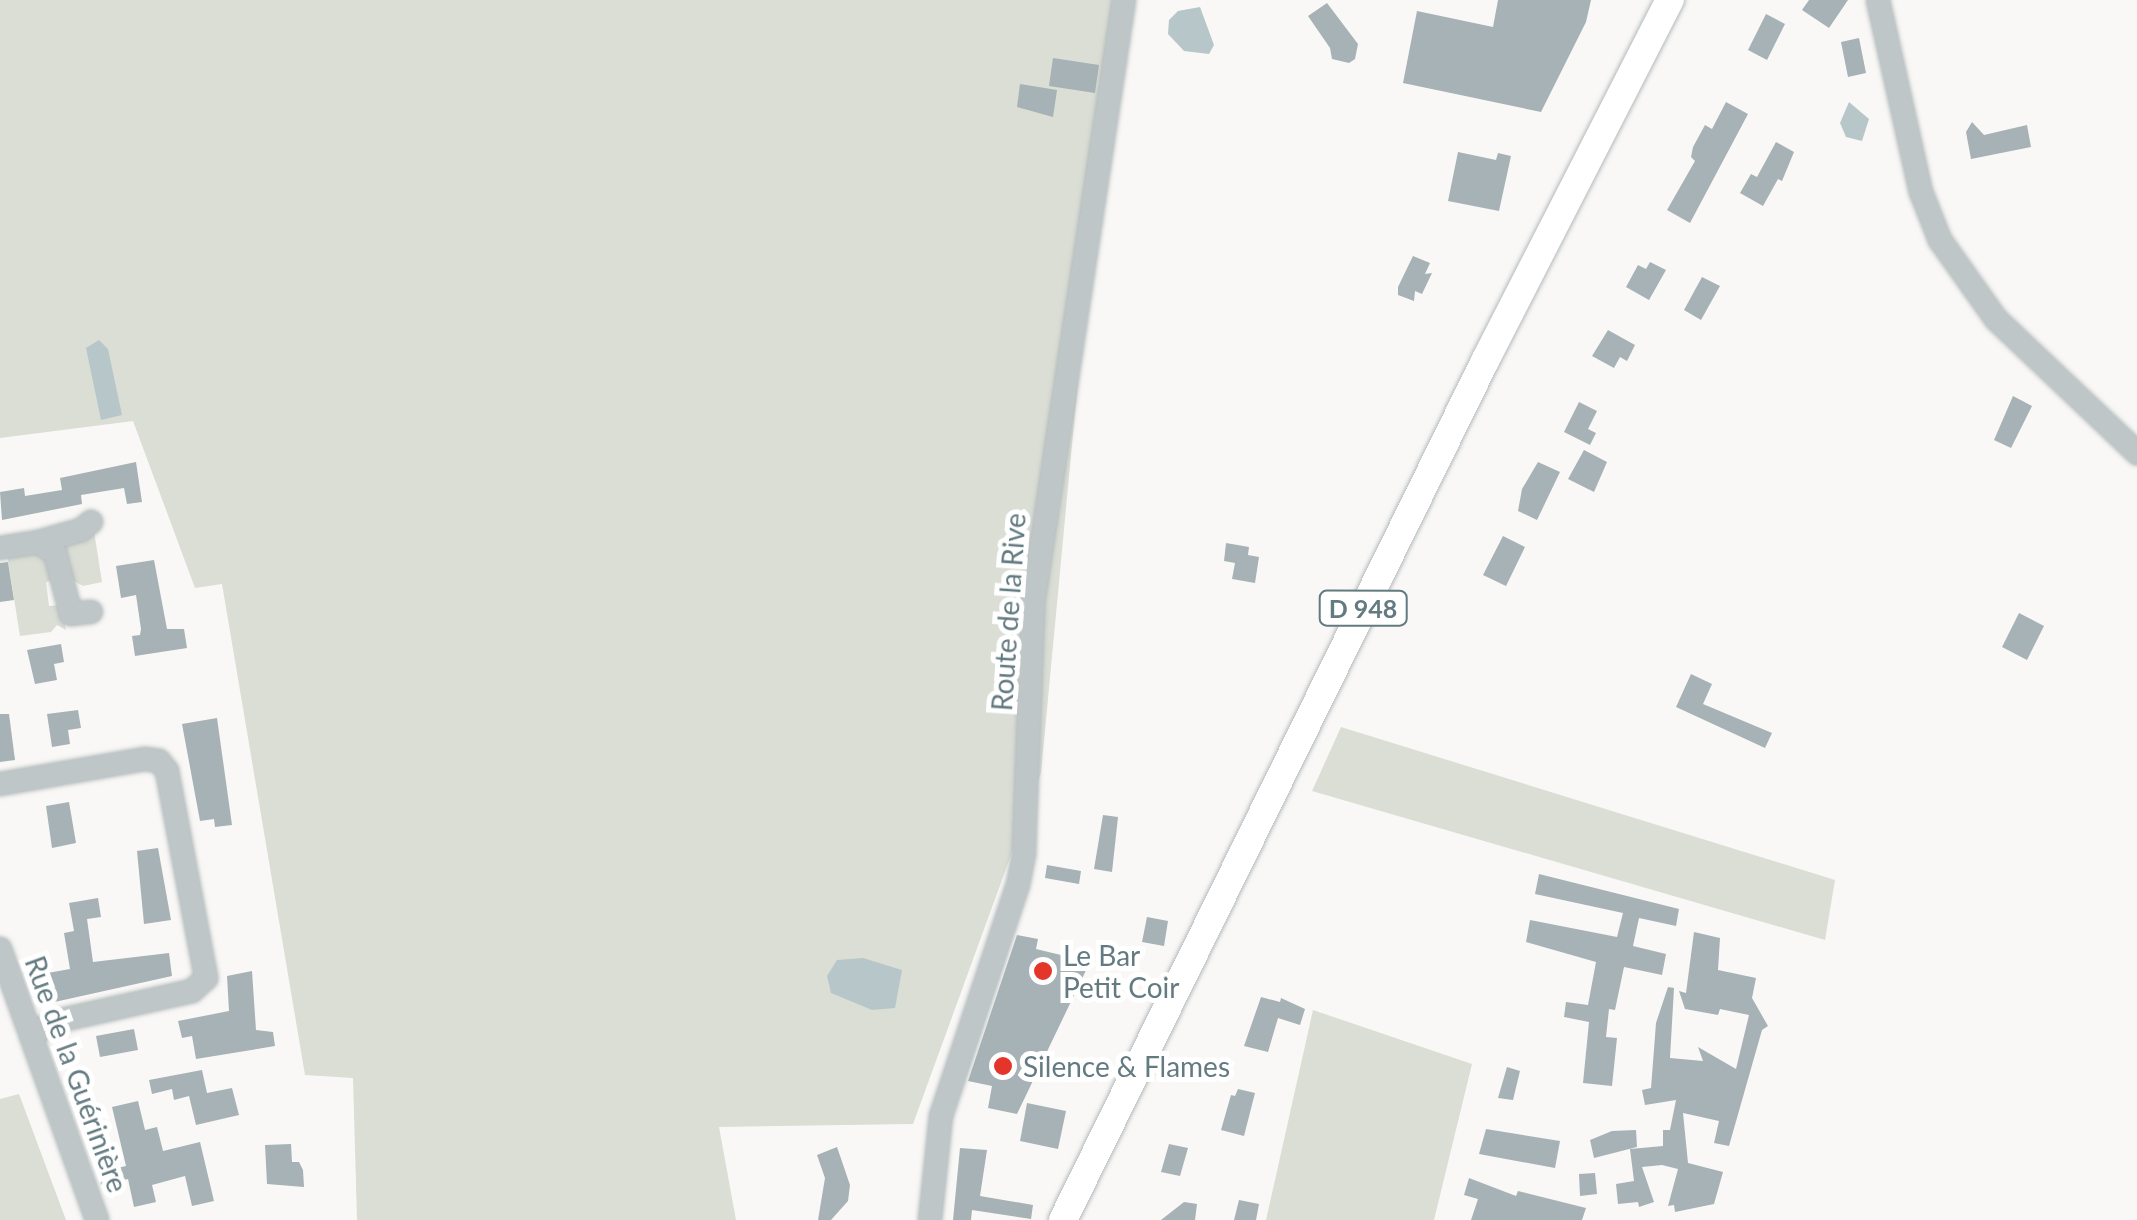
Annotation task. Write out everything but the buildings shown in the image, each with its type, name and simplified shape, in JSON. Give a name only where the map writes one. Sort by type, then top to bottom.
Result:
[{"type":"main road","name":"D 948","points":[[1063,1220],[1468,396],[1670,0]]},
{"type":"street","name":"Route de la Rive","points":[[930,1220],[941,1116],[1018,886],[1024,853],[1033,603],[1124,0]]},
{"type":"street","points":[[1878,0],[1907,139],[1940,240],[1996,319],[2137,452]]},
{"type":"street","points":[[0,548],[81,530],[91,522]]},
{"type":"street","points":[[38,542],[55,553],[71,614],[92,612]]},
{"type":"street","points":[[0,784],[127,761],[159,761],[167,770],[206,978],[192,992],[66,1019],[31,1033]]},
{"type":"street","name":"Rue de la Guérinière","points":[[0,949],[97,1220]]},
{"type":"shaded area","points":[[0,0],[1114,0],[1041,773],[913,1124],[719,1127],[736,1220],[357,1220],[353,1078],[305,1075],[222,584],[195,588],[133,421],[0,438]]},
{"type":"shaded area","points":[[1200,7],[1214,45],[1209,54],[1184,51],[1168,34],[1169,20],[1178,11]]},
{"type":"shaded area","points":[[1849,102],[1869,119],[1862,141],[1846,137],[1840,123]]},
{"type":"shaded area","points":[[99,340],[108,349],[122,415],[101,420],[86,348]]},
{"type":"shaded area","points":[[94,531],[102,582],[83,586],[72,580],[63,545]]},
{"type":"shaded area","points":[[40,552],[58,579],[46,582],[49,606],[62,605],[66,630],[57,625],[51,632],[20,636],[7,554]]},
{"type":"shaded area","points":[[1341,727],[1835,880],[1825,940],[1312,791]]},
{"type":"shaded area","points":[[863,958],[902,970],[895,1008],[872,1010],[831,993],[827,976],[837,960]]},
{"type":"shaded area","points":[[1313,1010],[1472,1064],[1434,1220],[1266,1220]]},
{"type":"shaded area","points":[[19,1094],[66,1220],[0,1220],[0,1099]]},
{"type":"place","name":"Le Bar Petit Coir","points":[[1043,971]]},
{"type":"place","name":"Silence & Flames","points":[[1003,1066]]}]
